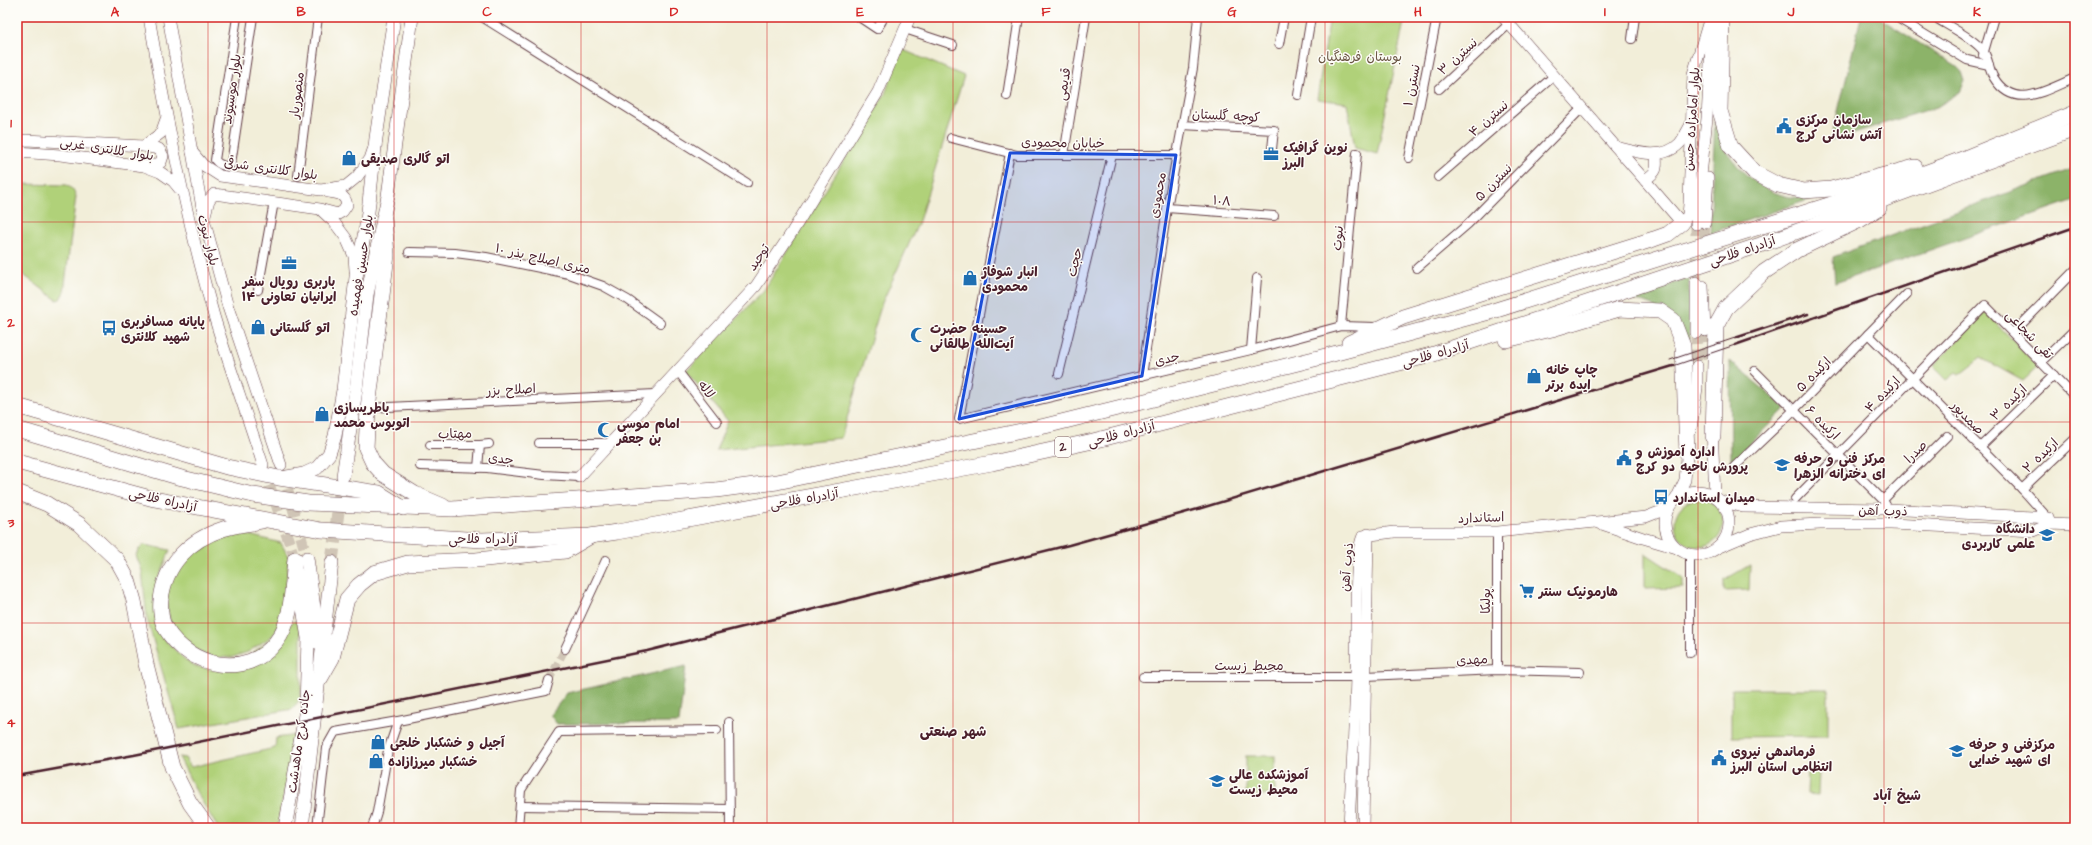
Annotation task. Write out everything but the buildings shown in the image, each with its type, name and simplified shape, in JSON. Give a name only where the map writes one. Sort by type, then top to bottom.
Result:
[{"type":"highway","points":[[1721,17],[1720,111],[1731,147],[1755,173],[1778,185],[1804,191],[1831,189],[1924,164],[1965,158]]},
{"type":"highway","name":"آزادراه فلاحی","points":[[17,429],[178,478],[253,494],[308,503],[452,509],[716,490],[777,482],[1045,426],[1318,358],[1500,309],[1885,187],[1965,158],[2075,112]]},
{"type":"highway","name":"آزادراه فلاحی","points":[[17,462],[154,499],[321,530],[482,540],[590,536],[1016,458],[1432,355],[1760,245],[2075,129]]},
{"type":"highway","points":[[1713,436],[1716,326],[1726,308],[1764,272],[1797,250],[1860,220],[1904,192]]},
{"type":"highway","points":[[384,218],[387,255],[368,408],[366,448],[373,463],[383,474],[399,485],[452,509]]},
{"type":"highway","points":[[1318,358],[1403,317],[1654,239],[1694,223]]},
{"type":"highway","points":[[1477,340],[1507,340],[1552,329],[1619,309],[1660,311],[1673,320],[1683,346],[1687,453]]},
{"type":"highway","points":[[17,406],[227,467],[280,472],[379,492],[404,508]]},
{"type":"highway","points":[[17,492],[47,504],[79,524],[117,560],[128,580],[134,602],[146,664],[172,767],[190,803],[208,828]]},
{"type":"highway","points":[[269,520],[223,529],[206,537],[180,554],[172,565],[162,585],[160,608],[165,628],[178,644],[195,658],[214,664],[232,665],[249,662],[263,656],[277,641],[285,624],[301,559]]},
{"type":"highway","points":[[320,679],[332,658],[348,599],[359,585],[374,573],[408,563],[476,560],[565,551],[590,536]]},
{"type":"main road","name":"بلوار نبوت","points":[[149,17],[166,119],[214,316],[263,465]]},
{"type":"main road","name":"بلوار نبوت","points":[[168,17],[204,219],[228,307],[280,472]]},
{"type":"main road","name":"بلوار حسین فهمیده","points":[[280,472],[304,474],[317,468],[329,454],[335,436],[343,390],[356,277],[367,221],[376,138],[394,17]]},
{"type":"main road","name":"بلوار حسین فهمیده","points":[[343,476],[356,390],[367,295],[384,218],[412,17]]},
{"type":"main road","name":"توحید","points":[[579,477],[756,286],[792,232],[878,92],[910,17]]},
{"type":"main road","points":[[1694,223],[1688,215],[1693,74],[1711,17]]},
{"type":"main road","name":"بلوار امامزاده حسن","points":[[1694,223],[1707,118],[1711,17]]},
{"type":"main road","name":"بلوار امامزاده حسن","points":[[1694,223],[1721,17]]},
{"type":"main road","points":[[1506,21],[1645,180],[1694,223]]},
{"type":"main road","name":"بلوار کلانتری غربی","points":[[17,141],[26,140],[144,146],[161,133],[166,119]]},
{"type":"main road","points":[[1616,146],[1638,153],[1656,154],[1680,143],[1691,125]]},
{"type":"main road","name":"بلوار کلانتری شرقی","points":[[191,151],[203,165],[220,176],[321,190],[346,186],[357,177],[370,159],[376,138]]},
{"type":"main road","points":[[144,146],[159,149],[163,156],[161,162],[155,165],[144,166]]},
{"type":"main road","name":"بلوار کلانتری غربی","points":[[17,152],[60,155],[144,166],[160,172],[173,181],[183,193]]},
{"type":"main road","points":[[1645,180],[1653,175],[1657,168],[1656,154]]},
{"type":"main road","points":[[274,202],[276,184]]},
{"type":"main road","points":[[204,219],[209,200],[214,194],[320,209],[338,214],[343,211],[347,205],[346,200],[341,194],[321,190]]},
{"type":"main road","points":[[320,209],[334,222],[346,238],[354,256],[356,277]]},
{"type":"main road","points":[[1699,281],[1701,332]]},
{"type":"main road","points":[[1708,362],[1718,498]]},
{"type":"main road","points":[[1676,499],[1685,493],[1695,491],[1706,492],[1718,498],[1726,509],[1729,520],[1726,535],[1717,548],[1708,553],[1690,554],[1677,548],[1670,540],[1666,529],[1666,518],[1669,508],[1676,499],[1685,480],[1687,453],[1698,388],[1697,366]]},
{"type":"main road","name":"ذوب آهن","points":[[1718,498],[1743,508],[1885,505],[2049,521],[2075,525]]},
{"type":"main road","points":[[1885,505],[1892,524]]},
{"type":"main road","name":"استاندارد","points":[[1368,534],[1497,532],[1646,517],[1669,508]]},
{"type":"main road","name":"استاندارد","points":[[1595,521],[1677,548]]},
{"type":"main road","name":"ذوب آهن","points":[[1717,548],[1750,534],[1781,526],[1820,524],[1892,524],[2034,531],[2049,521]]},
{"type":"main road","name":"ذوب آهن","points":[[1349,828],[1361,677],[1368,534]]},
{"type":"main road","points":[[301,559],[316,622],[317,674],[320,679]]},
{"type":"main road","name":"جاده کرج ماهدشت","points":[[284,828],[306,709],[308,638],[301,559]]},
{"type":"main road","name":"جاده کرج ماهدشت","points":[[302,828],[332,562]]},
{"type":"main road","name":"ذوب آهن","points":[[1361,677],[1363,828]]},
{"type":"street","name":"بلوار موسیوند","points":[[237,17],[215,160],[222,165],[232,164],[253,17]]},
{"type":"street","name":"منصوریار","points":[[298,176],[318,17]]},
{"type":"street","points":[[482,17],[747,183]]},
{"type":"street","points":[[859,17],[877,29],[882,21],[876,17]]},
{"type":"street","points":[[1007,96],[1019,17]]},
{"type":"street","name":"قدیمی","points":[[1064,155],[1086,17]]},
{"type":"street","name":"محمودی","points":[[1142,376],[1167,208],[1193,68],[1198,17]]},
{"type":"street","points":[[1279,44],[1284,17]]},
{"type":"street","points":[[1298,95],[1311,17]]},
{"type":"street","name":"نسترن ۱","points":[[1409,158],[1437,17]]},
{"type":"street","points":[[1632,39],[1635,17]]},
{"type":"street","points":[[1896,17],[1967,60],[1979,64],[1989,65]]},
{"type":"street","points":[[1934,17],[1977,44],[1984,52],[1993,77],[2000,86],[2017,97],[2028,97],[2075,78]]},
{"type":"street","points":[[1979,64],[1994,17]]},
{"type":"street","name":"نسترن ۳","points":[[1439,89],[1506,21]]},
{"type":"street","points":[[905,29],[953,45]]},
{"type":"street","name":"نسترن ۴","points":[[1438,177],[1554,76]]},
{"type":"street","name":"نسترن ۵","points":[[1417,268],[1468,224],[1582,108]]},
{"type":"street","name":"کوچه گلستان","points":[[1182,125],[1274,130],[1272,149]]},
{"type":"street","name":"خیابان محمودی","points":[[950,138],[1010,153],[1064,155],[1176,155]]},
{"type":"street","name":"جدی","points":[[1010,153],[959,419],[1250,350],[1341,326],[1381,327]]},
{"type":"street","name":"نبوت","points":[[1341,326],[1357,153]]},
{"type":"street","name":"حجت","points":[[1059,374],[1112,155]]},
{"type":"street","points":[[258,290],[274,202]]},
{"type":"street","name":"۱۰۸","points":[[1167,208],[1274,216]]},
{"type":"street","name":"۱۰ متری اصلاح بذر","points":[[409,252],[455,253],[486,257],[570,274],[603,286],[628,300],[660,323]]},
{"type":"street","points":[[2013,333],[2075,270]]},
{"type":"street","points":[[1250,350],[1257,278]]},
{"type":"street","name":"ارکیده ۵","points":[[1733,468],[1794,410],[1907,294]]},
{"type":"street","name":"تقی شجاعی","points":[[1985,305],[2054,375],[2074,393]]},
{"type":"street","name":"ارکیده ۴","points":[[1795,499],[1985,305]]},
{"type":"street","points":[[2041,362],[2075,329]]},
{"type":"street","name":"صمدپور","points":[[1868,334],[2022,489],[2049,521]]},
{"type":"street","name":"لاله","points":[[677,370],[717,422]]},
{"type":"street","name":"ارکیده ۶","points":[[1756,371],[1839,455],[1885,505]]},
{"type":"street","name":"ارکیده ۳","points":[[1980,447],[2054,375]]},
{"type":"street","name":"اصلاح بزر","points":[[368,408],[655,394]]},
{"type":"street","name":"صدرا","points":[[1885,505],[1947,436]]},
{"type":"street","name":"ارکیده ۲","points":[[2022,489],[2075,439]]},
{"type":"street","points":[[540,443],[610,443]]},
{"type":"street","name":"مهتاب","points":[[430,445],[489,444]]},
{"type":"street","name":"مهتاب","points":[[478,468],[480,445]]},
{"type":"street","name":"جدی","points":[[420,466],[478,468],[544,476],[579,477]]},
{"type":"street","name":"پولیکا","points":[[1497,532],[1497,670]]},
{"type":"street","points":[[1690,554],[1690,653]]},
{"type":"street","points":[[565,649],[606,560]]},
{"type":"street","name":"مهدی","points":[[1361,677],[1497,670],[1580,672]]},
{"type":"street","name":"محیط زیست","points":[[1143,677],[1361,677]]},
{"type":"street","points":[[317,828],[326,748],[335,732],[398,721],[546,691],[550,680]]},
{"type":"street","points":[[372,828],[377,812],[388,750],[398,721]]},
{"type":"street","points":[[729,722],[730,828]]},
{"type":"street","points":[[518,828],[521,790],[559,732],[717,730]]},
{"type":"street","points":[[520,806],[730,809]]},
{"type":"highlighted area","points":[[1010,153],[1176,155],[1142,376],[959,419]]},
{"type":"green space","name":"بوستان فرهنگیان","points":[[1330,17],[1405,17],[1377,154],[1355,148],[1347,103],[1317,99]]},
{"type":"green space","points":[[1861,17],[1878,17],[1957,67],[1962,72],[1965,81],[1960,92],[1937,107],[1831,140]]},
{"type":"green space","points":[[901,49],[964,76],[918,224],[882,303],[841,438],[716,450],[728,421],[686,371],[764,290],[885,94]]},
{"type":"green space","points":[[1715,117],[1722,140],[1728,153],[1734,162],[1750,178],[1769,190],[1790,197],[1817,197],[1710,233]]},
{"type":"green space","points":[[2075,168],[2075,200],[1835,283],[1833,257]]},
{"type":"green space","points":[[17,185],[67,185],[73,190],[76,196],[64,292],[60,299],[57,300],[17,270]]},
{"type":"green space","points":[[1689,278],[1690,339],[1686,339],[1651,304],[1641,301],[1626,300]]},
{"type":"green space","points":[[1985,311],[2038,367],[2023,381],[1981,358],[1959,375],[1956,373],[1947,380],[1933,366]]},
{"type":"green space","points":[[1730,361],[1786,408],[1731,462]]},
{"type":"green space","points":[[1699,499],[1708,501],[1716,506],[1721,514],[1723,523],[1721,532],[1716,540],[1708,545],[1699,547],[1690,545],[1682,540],[1677,532],[1675,523],[1677,514],[1682,506],[1690,501]]},
{"type":"green space","points":[[241,533],[281,543],[289,558],[281,627],[272,636],[248,652],[233,657],[210,658],[182,642],[172,629],[167,608],[168,584],[177,564],[204,542]]},
{"type":"green space","points":[[144,545],[170,550],[157,583],[165,640],[183,658],[195,666],[213,670],[232,669],[294,621],[299,622],[301,633],[301,697],[293,709],[179,729],[147,619],[142,571],[136,555],[140,548]]},
{"type":"green space","points":[[1645,553],[1683,578],[1683,588],[1645,589]]},
{"type":"green space","points":[[1750,565],[1749,590],[1724,591],[1724,580]]},
{"type":"green space","points":[[686,666],[679,723],[557,724],[550,715],[567,693]]},
{"type":"green space","points":[[1732,689],[1828,689],[1828,736],[1732,737]]},
{"type":"green space","points":[[296,735],[277,828],[218,828],[198,795],[179,757],[185,758],[191,767],[275,748],[276,738]]},
{"type":"green space","points":[[1246,756],[1275,756],[1275,795],[1246,795]]},
{"type":"green space","points":[[1808,771],[1819,771],[1818,795],[1807,794]]},
{"type":"tunnel","points":[[1703,270],[1705,223]]},
{"type":"tunnel","points":[[1696,224],[1696,282]]},
{"type":"tunnel","points":[[1705,331],[1708,362]]},
{"type":"tunnel","points":[[1696,333],[1697,366]]},
{"type":"tunnel","points":[[264,470],[295,559]]},
{"type":"tunnel","points":[[283,473],[307,558]]},
{"type":"tunnel","points":[[332,562],[342,478]]},
{"type":"tunnel","points":[[549,680],[565,649]]},
{"type":"tram line","points":[[1670,360],[1735,338]]},
{"type":"tram line","points":[[1673,366],[1735,345]]},
{"type":"railway","points":[[1735,345],[2075,227]]},
{"type":"railway","points":[[1735,338],[1808,314]]},
{"type":"railway","points":[[17,776],[134,755],[647,651],[1069,545],[1198,509],[1673,366]]},
{"type":"place","name":"سازمان مرکزی آتش نشانی کرج","points":[[1784,126]]},
{"type":"place","name":"نوین گرافیک البرز","points":[[1271,154]]},
{"type":"place","name":"اتو گالری صدیقی","points":[[349,158]]},
{"type":"place","name":"باربری رویال سفر ایرانیان تعاونی ۱۴","points":[[289,263]]},
{"type":"place","name":"انبار شوفاژ محمودی","points":[[970,278]]},
{"type":"place","name":"اتو گلستانی","points":[[258,327]]},
{"type":"place","name":"پایانه مسافربری شهید کلانتری","points":[[109,328]]},
{"type":"place","name":"حسینه حضرت آیت‌الله طالقانی","points":[[918,335]]},
{"type":"place","name":"چاپ خانه ایده برتر","points":[[1534,376]]},
{"type":"place","name":"باطریسازی اتوبوس محمد","points":[[322,414]]},
{"type":"place","name":"امام موسی بن جعفر","points":[[605,430]]},
{"type":"place","name":"اداره آموزش و پرورش ناحیه دو کرج","points":[[1624,458]]},
{"type":"place","name":"مرکز فنی و حرفه ای دخترانه الزهرا","points":[[1782,465]]},
{"type":"place","name":"میدان استاندارد","points":[[1661,497]]},
{"type":"place","name":"دانشگاه علمی کاربردی","points":[[2047,535]]},
{"type":"place","name":"هارمونیک سنتر","points":[[1527,591]]},
{"type":"place","name":"آجیل و خشکبار خلجی","points":[[378,742]]},
{"type":"place","name":"مرکزفنی و حرفه ای شهید خدایی","points":[[1957,751]]},
{"type":"place","name":"فرماندهی نیروی انتظامی استان البرز","points":[[1719,758]]},
{"type":"place","name":"خشکبار میرزازاده","points":[[376,761]]},
{"type":"place","name":"آموزشکده عالی محیط زیست","points":[[1217,781]]},
{"type":"district","name":"شهر صنعتی","points":[[953,731]]},
{"type":"district","name":"شیخ آباد","points":[[1897,795]]}]
